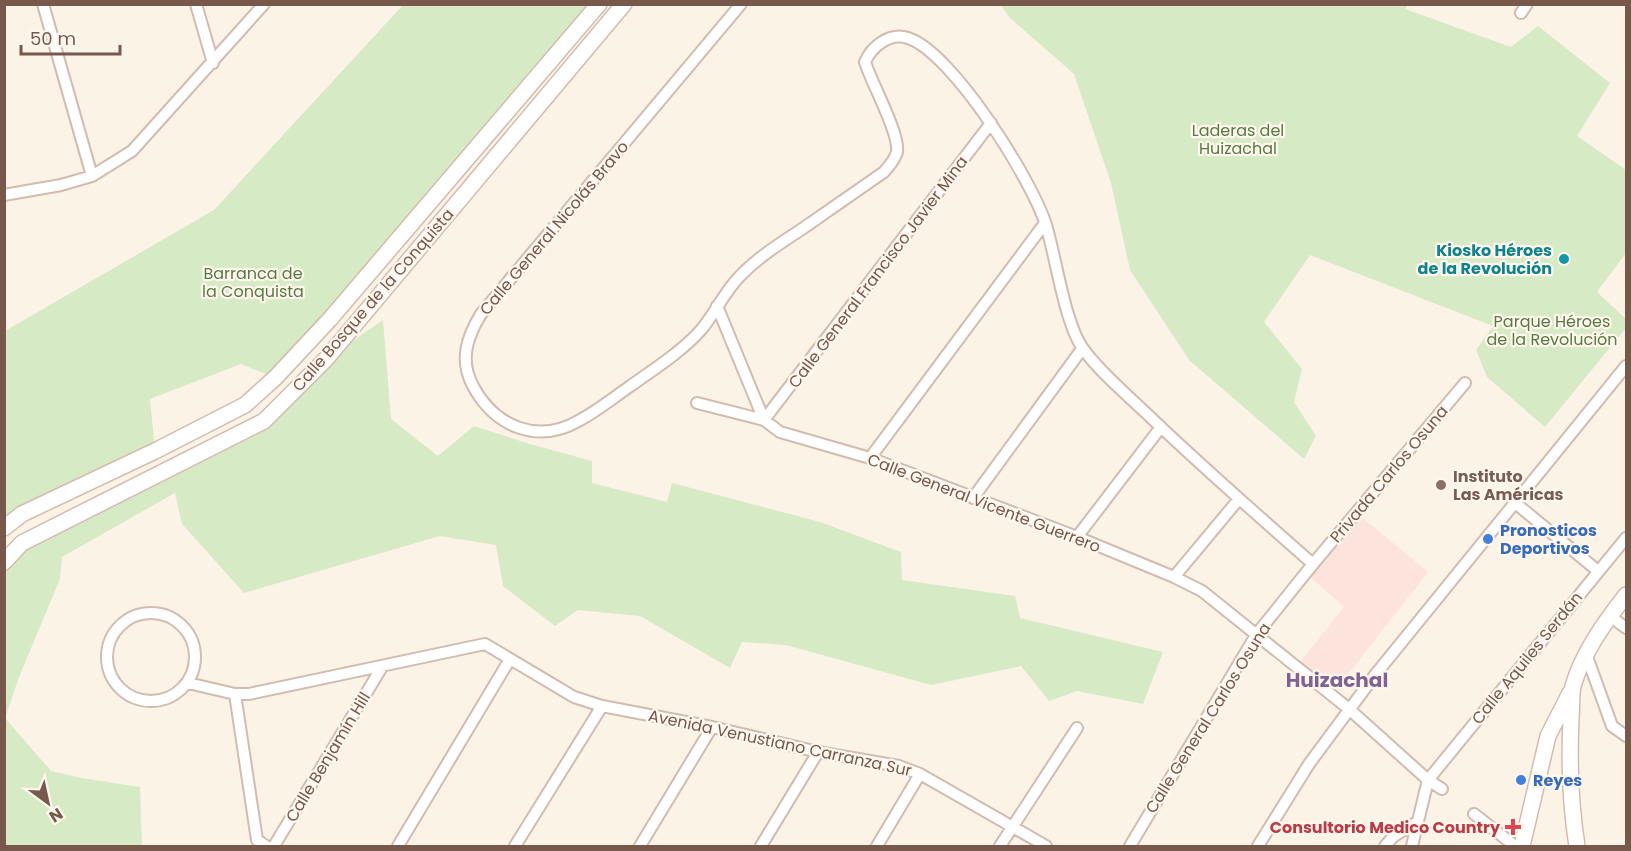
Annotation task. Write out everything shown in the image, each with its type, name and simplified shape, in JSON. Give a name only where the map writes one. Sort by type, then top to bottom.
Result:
[{"type":"main road","name":"Calle Bosque de la Conquista","points":[[4,528],[22,514],[155,451],[245,405],[275,378],[331,318],[599,4]]},
{"type":"main road","name":"Calle Bosque de la Conquista","points":[[4,562],[22,543],[264,421],[326,359],[624,4]]},
{"type":"main road","points":[[1522,846],[1548,736],[1573,688],[1586,654],[1626,595]]},
{"type":"main road","points":[[1573,688],[1569,757],[1572,812],[1577,846]]},
{"type":"street","points":[[43,4],[92,176]]},
{"type":"street","points":[[196,4],[213,63]]},
{"type":"street","points":[[4,195],[61,185],[92,176],[132,151],[264,4]]},
{"type":"street","points":[[609,22],[630,4]]},
{"type":"street","name":"Calle General Nicolás Bravo","points":[[741,4],[481,314],[468,336],[466,362],[470,380],[479,397],[493,413],[512,426],[533,432],[557,430],[579,421],[680,351],[702,329],[740,276],[776,246],[884,172],[893,162],[897,151],[896,137],[865,62],[870,50],[880,43],[893,37],[906,37],[922,44],[969,94],[991,123]]},
{"type":"street","points":[[991,123],[1029,186],[1046,223],[1070,321],[1083,349],[1161,427],[1312,564]]},
{"type":"street","name":"Calle General Francisco Javier Mina","points":[[764,420],[991,123]]},
{"type":"street","points":[[870,458],[1046,223]]},
{"type":"street","points":[[717,306],[764,420]]},
{"type":"street","points":[[973,498],[1083,349]]},
{"type":"street","points":[[1257,846],[1309,764],[1349,709],[1626,366]]},
{"type":"street","name":"Privada Carlos Osuna","points":[[1312,564],[1465,383]]},
{"type":"street","name":"Calle General Vicente Guerrero","points":[[697,403],[764,420],[780,432],[870,458],[1077,537],[1202,591],[1349,709],[1428,780],[1442,789]]},
{"type":"street","points":[[1077,537],[1161,427]]},
{"type":"street","points":[[1174,577],[1239,499]]},
{"type":"street","points":[[1514,502],[1598,571]]},
{"type":"street","name":"Calle Aquiles Serdán","points":[[1428,780],[1626,538]]},
{"type":"street","name":"Calle General Carlos Osuna","points":[[1130,846],[1256,635],[1312,564]]},
{"type":"street","points":[[146,612],[171,617],[190,634],[197,658],[189,683],[169,699],[143,702],[121,691],[108,669],[108,643],[123,622],[146,612]]},
{"type":"street","points":[[1610,616],[1626,628]]},
{"type":"street","name":"Avenida Venustiano Carranza Sur","points":[[189,683],[235,694],[249,694],[485,644],[574,697],[602,706],[712,727],[818,752],[899,766],[920,774],[1046,846]]},
{"type":"street","points":[[1586,654],[1612,726],[1626,736]]},
{"type":"street","points":[[398,846],[510,659]]},
{"type":"street","name":"Calle Benjamín Hill","points":[[273,846],[382,667]]},
{"type":"street","points":[[235,694],[257,840],[266,846]]},
{"type":"street","points":[[515,846],[602,706]]},
{"type":"street","points":[[640,846],[712,727]]},
{"type":"street","points":[[1000,846],[1077,728]]},
{"type":"street","points":[[761,846],[818,752]]},
{"type":"street","points":[[877,846],[920,774]]},
{"type":"street","points":[[1412,846],[1428,780]]},
{"type":"street","points":[[1474,814],[1515,846]]},
{"type":"street","points":[[1385,846],[1394,836],[1417,822]]},
{"type":"shaded area","points":[[1359,515],[1428,572],[1335,691],[1301,661],[1344,607],[1309,576]]},
{"type":"green space","name":"Barranca de la Conquista","points":[[403,5],[599,5],[275,378],[241,364],[150,399],[155,451],[5,528],[5,331],[214,210]]},
{"type":"green space","name":"Laderas del Huizachal","points":[[1001,5],[1408,5],[1405,9],[1511,47],[1538,26],[1610,83],[1577,136],[1626,170],[1626,253],[1597,292],[1626,319],[1626,328],[1545,427],[1487,377],[1476,350],[1493,326],[1310,255],[1264,322],[1302,369],[1294,402],[1316,436],[1304,459],[1189,360],[1130,270],[1111,183],[1074,74],[1009,17]]},
{"type":"green space","points":[[383,320],[391,419],[438,456],[474,426],[592,461],[592,483],[667,502],[672,483],[820,522],[901,552],[902,580],[1015,596],[1020,618],[1163,652],[1143,704],[1077,691],[1049,701],[1021,666],[931,685],[786,645],[742,642],[730,668],[640,616],[578,610],[555,626],[503,586],[496,545],[440,536],[244,593],[182,524],[175,493],[62,557],[60,579],[19,677],[5,718],[51,771],[140,787],[142,846],[5,846],[4,562],[22,543],[264,421],[326,359]]},
{"type":"place","name":"Kiosko Héroes de la Revolución","points":[[1564,259]]},
{"type":"place","name":"Instituto Las Américas","points":[[1441,485]]},
{"type":"place","name":"Pronosticos Deportivos","points":[[1488,539]]},
{"type":"place","name":"Reyes","points":[[1521,780]]},
{"type":"place","name":"Consultorio Medico Country","points":[[1513,827]]},
{"type":"district","name":"Huizachal","points":[[1337,680]]},
{"type":"park label","name":"Parque Héroes de la Revolución","points":[[1552,330]]}]
